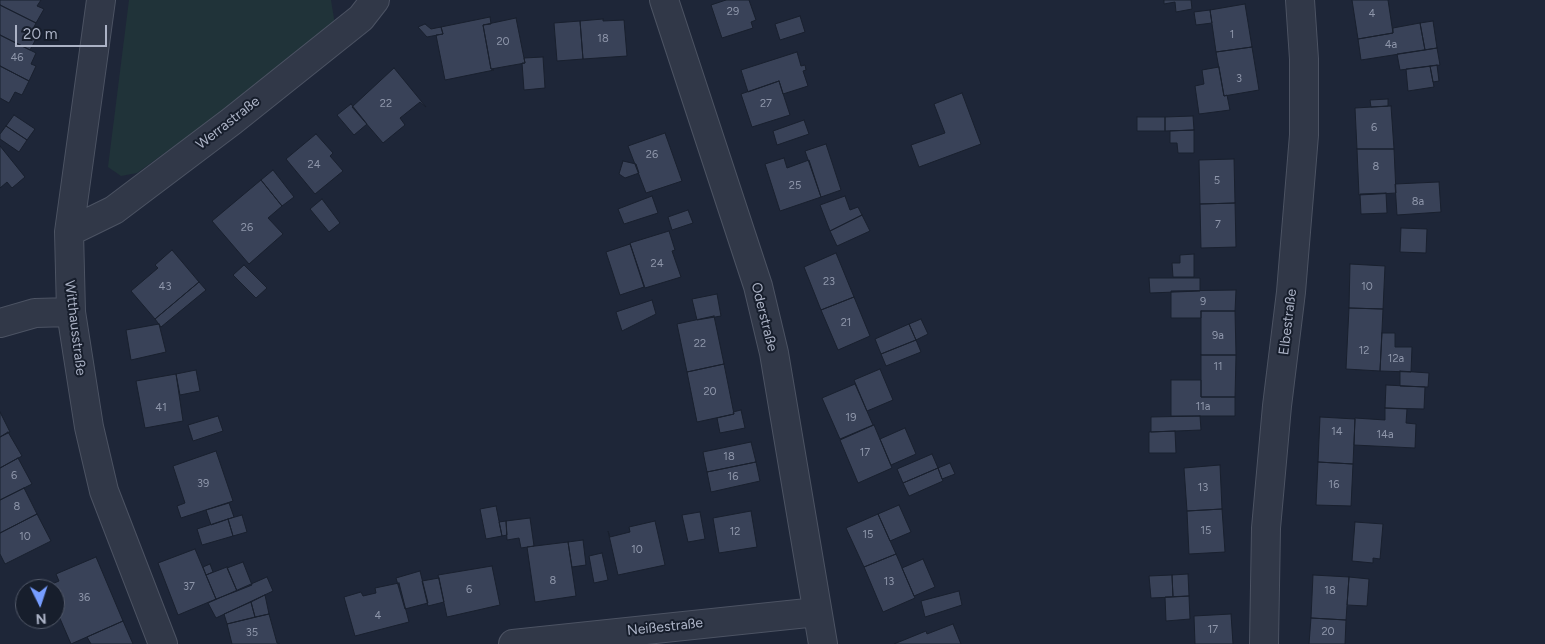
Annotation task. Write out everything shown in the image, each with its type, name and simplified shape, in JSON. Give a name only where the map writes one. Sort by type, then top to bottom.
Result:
[{"type":"street","name":"Witthausstraße","points":[[101,0],[69,232],[71,312],[89,427],[104,491],[163,644]]},
{"type":"street","name":"Oderstraße","points":[[664,0],[760,296],[774,352],[823,644]]},
{"type":"street","name":"Elbestraße","points":[[1264,644],[1266,528],[1277,406],[1292,292],[1301,174],[1304,59],[1300,0]]},
{"type":"street","name":"Werrastraße","points":[[69,232],[114,210],[232,121],[368,9]]},
{"type":"street","points":[[0,323],[35,313],[71,312]]},
{"type":"street","name":"Neißestraße","points":[[513,644],[818,612]]},
{"type":"shaded area","points":[[129,0],[331,0],[335,25],[317,43],[137,173],[121,176],[108,167]]},
{"type":"building","points":[[0,0],[41,0],[37,6],[44,9],[36,23],[0,5]]},
{"type":"building","points":[[726,0],[749,0],[756,20],[751,22],[753,28],[722,38],[711,5]]},
{"type":"building","points":[[1164,0],[1191,0],[1192,9],[1176,12],[1175,2],[1164,4]]},
{"type":"building","points":[[1352,0],[1388,0],[1393,33],[1358,39]]},
{"type":"building","points":[[1245,4],[1252,47],[1216,52],[1210,10]]},
{"type":"building","points":[[0,5],[36,23],[31,33],[37,37],[30,50],[0,35]]},
{"type":"building","points":[[1210,10],[1212,23],[1196,25],[1194,12]]},
{"type":"building","points":[[800,16],[805,32],[780,40],[775,24]]},
{"type":"building","points":[[490,17],[491,24],[483,25],[491,69],[494,70],[445,80],[436,35],[443,34],[441,27]]},
{"type":"building","points":[[516,18],[525,63],[491,69],[483,25]]},
{"type":"building","points":[[603,19],[603,21],[624,20],[627,56],[583,59],[580,21]]},
{"type":"building","points":[[580,21],[583,59],[557,61],[554,23]]},
{"type":"building","points":[[1433,21],[1437,48],[1425,50],[1420,23]]},
{"type":"building","points":[[1420,23],[1425,50],[1361,60],[1358,39],[1393,33],[1393,28]]},
{"type":"building","points":[[425,24],[431,29],[441,27],[443,34],[427,37],[418,27]]},
{"type":"building","points":[[0,35],[36,53],[31,64],[36,66],[29,81],[0,66]]},
{"type":"building","points":[[1252,47],[1259,90],[1224,96],[1216,52]]},
{"type":"building","points":[[1437,48],[1440,65],[1400,70],[1397,54]]},
{"type":"building","points":[[797,52],[801,66],[805,65],[806,70],[803,71],[808,86],[783,94],[779,81],[748,92],[741,70]]},
{"type":"building","points":[[543,57],[545,88],[524,90],[522,63],[525,63],[524,58]]},
{"type":"building","points":[[1437,65],[1439,81],[1433,82],[1430,66]]},
{"type":"building","points":[[0,66],[29,81],[22,95],[15,92],[9,103],[0,98]]},
{"type":"building","points":[[1430,66],[1434,87],[1408,91],[1406,69]]},
{"type":"building","points":[[1219,67],[1224,96],[1227,95],[1230,110],[1199,114],[1195,86],[1204,84],[1202,70]]},
{"type":"building","points":[[394,68],[426,107],[420,102],[400,118],[405,125],[383,143],[352,107]]},
{"type":"building","points":[[779,81],[790,115],[752,127],[741,94]]},
{"type":"building","points":[[962,93],[981,144],[919,167],[911,145],[945,133],[934,104]]},
{"type":"building","points":[[1388,99],[1388,106],[1371,107],[1370,100]]},
{"type":"building","points":[[351,104],[367,124],[354,135],[337,115]]},
{"type":"building","points":[[1391,106],[1394,149],[1357,149],[1355,108]]},
{"type":"building","points":[[14,115],[35,129],[27,140],[6,126]]},
{"type":"building","points":[[1193,116],[1194,130],[1165,131],[1165,117]]},
{"type":"building","points":[[1137,117],[1165,117],[1165,131],[1137,131]]},
{"type":"building","points":[[804,120],[809,134],[777,145],[773,131]]},
{"type":"building","points":[[6,126],[27,140],[19,152],[0,139],[0,134]]},
{"type":"building","points":[[1194,130],[1194,153],[1178,153],[1177,143],[1170,143],[1170,131]]},
{"type":"building","points":[[665,133],[682,181],[646,193],[628,146]]},
{"type":"building","points":[[316,134],[333,153],[330,156],[343,171],[315,194],[286,159]]},
{"type":"building","points":[[826,144],[841,190],[821,197],[805,151]]},
{"type":"building","points":[[0,146],[25,177],[12,188],[7,182],[0,188]]},
{"type":"building","points":[[1357,149],[1394,149],[1396,193],[1359,195]]},
{"type":"building","points":[[784,158],[787,168],[809,160],[821,197],[780,211],[765,164]]},
{"type":"building","points":[[1234,159],[1235,203],[1200,204],[1199,160]]},
{"type":"building","points":[[623,161],[636,164],[639,173],[625,178],[619,174]]},
{"type":"building","points":[[273,170],[294,197],[282,206],[261,180]]},
{"type":"building","points":[[261,180],[282,206],[268,218],[283,234],[249,264],[212,221]]},
{"type":"building","points":[[1439,182],[1441,212],[1397,215],[1395,184]]},
{"type":"building","points":[[1386,193],[1387,213],[1361,214],[1360,194]]},
{"type":"building","points":[[652,196],[658,213],[624,224],[618,209]]},
{"type":"building","points":[[845,196],[850,210],[858,207],[862,215],[830,231],[820,205]]},
{"type":"building","points":[[322,199],[340,223],[329,232],[310,209]]},
{"type":"building","points":[[1235,203],[1236,247],[1201,248],[1200,204]]},
{"type":"building","points":[[688,210],[693,223],[672,230],[668,217]]},
{"type":"building","points":[[862,215],[870,231],[837,246],[830,231]]},
{"type":"building","points":[[1401,228],[1427,229],[1426,253],[1400,252]]},
{"type":"building","points":[[669,231],[675,250],[672,251],[681,277],[645,288],[630,243]]},
{"type":"building","points":[[630,244],[644,287],[620,295],[606,252]]},
{"type":"building","points":[[172,250],[199,282],[155,319],[131,291],[158,268],[155,265]]},
{"type":"building","points":[[836,253],[854,297],[821,310],[804,267]]},
{"type":"building","points":[[1194,254],[1194,277],[1173,277],[1172,263],[1180,263],[1180,255]]},
{"type":"building","points":[[1350,264],[1385,266],[1383,309],[1349,308]]},
{"type":"building","points":[[244,265],[267,288],[256,298],[233,275]]},
{"type":"building","points":[[1149,278],[1200,278],[1200,291],[1150,293]]},
{"type":"building","points":[[199,282],[206,290],[161,327],[155,319]]},
{"type":"building","points":[[1236,290],[1235,311],[1201,311],[1201,318],[1171,318],[1171,291]]},
{"type":"building","points":[[717,294],[721,316],[697,320],[692,299]]},
{"type":"building","points":[[854,297],[870,336],[838,350],[821,310]]},
{"type":"building","points":[[652,300],[656,314],[622,331],[616,312]]},
{"type":"building","points":[[1349,308],[1383,309],[1380,371],[1346,369]]},
{"type":"building","points":[[1201,311],[1235,311],[1236,355],[1201,355]]},
{"type":"building","points":[[714,316],[724,364],[687,372],[677,324]]},
{"type":"building","points":[[921,319],[928,334],[916,340],[909,324]]},
{"type":"building","points":[[159,324],[166,352],[131,360],[126,330]]},
{"type":"building","points":[[909,324],[916,340],[881,354],[875,339]]},
{"type":"building","points":[[1382,333],[1395,333],[1395,347],[1412,347],[1411,372],[1380,371]]},
{"type":"building","points":[[916,340],[921,352],[886,366],[881,354]]},
{"type":"building","points":[[1201,355],[1236,355],[1235,397],[1201,397]]},
{"type":"building","points":[[724,364],[734,414],[697,422],[687,372]]},
{"type":"building","points":[[880,369],[893,400],[867,411],[854,380]]},
{"type":"building","points":[[196,370],[200,391],[180,395],[176,374]]},
{"type":"building","points":[[1400,371],[1429,373],[1428,387],[1400,386]]},
{"type":"building","points":[[176,374],[183,421],[145,428],[136,381]]},
{"type":"building","points":[[1171,380],[1201,380],[1201,397],[1235,397],[1235,416],[1171,416]]},
{"type":"building","points":[[855,384],[873,425],[840,439],[822,398]]},
{"type":"building","points":[[1386,385],[1425,387],[1424,409],[1385,408]]},
{"type":"building","points":[[1385,408],[1407,409],[1406,423],[1416,424],[1415,448],[1354,445],[1355,418],[1385,420]]},
{"type":"building","points":[[741,410],[745,428],[720,433],[717,418],[734,414],[733,412]]},
{"type":"building","points":[[0,412],[10,432],[0,437]]},
{"type":"building","points":[[218,416],[223,431],[193,441],[188,425]]},
{"type":"building","points":[[1200,416],[1201,430],[1151,432],[1151,417]]},
{"type":"building","points":[[1320,417],[1355,419],[1353,464],[1318,462]]},
{"type":"building","points":[[874,425],[892,468],[858,483],[840,440]]},
{"type":"building","points":[[905,428],[916,454],[891,465],[880,439]]},
{"type":"building","points":[[1175,431],[1176,453],[1149,453],[1149,432]]},
{"type":"building","points":[[8,432],[22,456],[0,468],[0,437]]},
{"type":"building","points":[[751,442],[756,462],[707,472],[703,452]]},
{"type":"building","points":[[216,451],[233,501],[181,518],[177,506],[185,503],[173,466]]},
{"type":"building","points":[[932,454],[938,468],[903,483],[897,469]]},
{"type":"building","points":[[18,458],[32,484],[0,500],[0,468]]},
{"type":"building","points":[[756,462],[760,481],[711,492],[707,472]]},
{"type":"building","points":[[1318,462],[1353,464],[1351,506],[1316,505]]},
{"type":"building","points":[[950,463],[955,474],[942,479],[938,468]]},
{"type":"building","points":[[1220,465],[1222,509],[1187,511],[1184,468]]},
{"type":"building","points":[[938,468],[943,481],[909,496],[903,483]]},
{"type":"building","points":[[24,488],[37,514],[0,533],[0,500]]},
{"type":"building","points":[[229,503],[234,517],[211,525],[206,510]]},
{"type":"building","points":[[899,505],[911,532],[890,541],[878,514]]},
{"type":"building","points":[[496,506],[502,536],[486,539],[480,509]]},
{"type":"building","points":[[1222,509],[1225,552],[1189,554],[1187,511]]},
{"type":"building","points":[[751,511],[757,547],[719,553],[713,518]]},
{"type":"building","points":[[700,512],[705,539],[688,542],[682,515]]},
{"type":"building","points":[[37,514],[51,541],[5,564],[0,554],[0,533]]},
{"type":"building","points":[[878,514],[896,554],[864,567],[846,528]]},
{"type":"building","points":[[242,515],[247,532],[233,536],[228,519]]},
{"type":"building","points":[[530,518],[534,546],[521,548],[519,538],[507,540],[506,521]]},
{"type":"building","points":[[228,519],[233,536],[202,545],[197,529]]},
{"type":"building","points":[[506,521],[507,535],[502,536],[499,522]]},
{"type":"building","points":[[655,521],[665,565],[618,575],[608,531],[610,537],[630,532],[629,527]]},
{"type":"building","points":[[1355,522],[1383,524],[1380,559],[1373,558],[1373,563],[1352,561]]},
{"type":"building","points":[[583,540],[586,565],[572,567],[568,542]]},
{"type":"building","points":[[568,542],[576,596],[535,602],[527,547]]},
{"type":"building","points":[[195,549],[216,599],[178,615],[158,563]]},
{"type":"building","points":[[602,553],[608,580],[594,583],[589,556]]},
{"type":"building","points":[[896,554],[915,598],[883,612],[864,567]]},
{"type":"building","points":[[96,557],[123,621],[71,644],[65,629],[65,579],[58,579],[56,574]]},
{"type":"building","points":[[923,559],[935,587],[914,596],[902,568]]},
{"type":"building","points":[[243,562],[252,585],[237,591],[227,568]]},
{"type":"building","points":[[210,564],[213,572],[206,575],[203,567]]},
{"type":"building","points":[[492,566],[500,605],[447,617],[438,575]]},
{"type":"building","points":[[227,567],[237,591],[216,599],[206,575]]},
{"type":"building","points":[[420,571],[428,603],[405,609],[396,578]]},
{"type":"building","points":[[1188,574],[1189,596],[1173,597],[1172,575]]},
{"type":"building","points":[[1172,575],[1173,597],[1151,598],[1149,576]]},
{"type":"building","points":[[1313,575],[1349,577],[1346,620],[1311,618]]},
{"type":"building","points":[[267,577],[273,591],[216,618],[208,603]]},
{"type":"building","points":[[1349,577],[1369,579],[1367,606],[1347,605]]},
{"type":"building","points":[[439,578],[444,602],[428,606],[422,581]]},
{"type":"building","points":[[399,583],[409,622],[355,636],[344,597],[361,592],[363,596],[376,593],[375,588]]},
{"type":"building","points":[[959,591],[962,605],[925,617],[921,601]]},
{"type":"building","points":[[265,595],[269,614],[255,617],[251,602]]},
{"type":"building","points":[[1189,596],[1190,619],[1166,621],[1165,597]]},
{"type":"building","points":[[251,602],[255,617],[227,624],[224,614]]},
{"type":"building","points":[[269,614],[277,643],[280,644],[232,644],[227,624]]},
{"type":"building","points":[[1231,614],[1233,644],[1195,644],[1194,616]]},
{"type":"building","points":[[1311,618],[1346,620],[1345,644],[1309,644]]},
{"type":"building","points":[[123,621],[133,644],[91,644],[87,637]]},
{"type":"building","points":[[953,624],[961,644],[894,644],[926,631],[927,634]]}]
